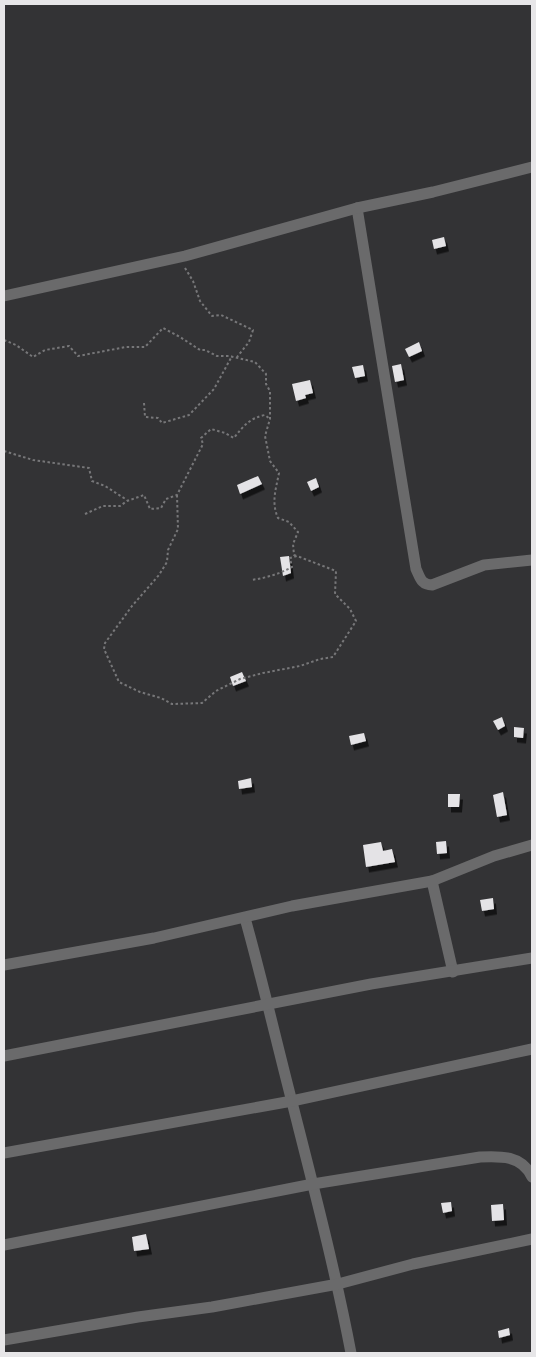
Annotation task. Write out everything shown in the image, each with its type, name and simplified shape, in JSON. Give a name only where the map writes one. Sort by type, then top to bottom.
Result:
[{"type":"street","points":[[4,296],[185,256],[357,208],[433,192],[532,167]]},
{"type":"street","points":[[357,208],[416,569],[421,580],[424,584],[432,585],[484,565],[532,560]]},
{"type":"street","points":[[4,965],[154,938],[292,906],[432,881],[470,865],[532,845]]},
{"type":"street","points":[[432,881],[453,972]]},
{"type":"street","points":[[245,918],[269,1004],[338,1284],[351,1353]]},
{"type":"street","points":[[4,1056],[371,984],[532,958]]},
{"type":"street","points":[[4,1152],[292,1101],[532,1049]]},
{"type":"street","points":[[4,1245],[313,1184],[480,1157],[504,1156],[518,1161],[530,1171],[532,1177]]},
{"type":"street","points":[[4,1340],[138,1317],[212,1307],[338,1284],[413,1264],[532,1239]]},
{"type":"path","points":[[185,256],[183,266],[193,281],[200,301],[212,316],[221,315],[253,330],[249,342],[237,357]]},
{"type":"path","points":[[4,340],[16,345],[33,357],[46,350],[69,346],[78,356],[126,347],[145,347],[162,328],[200,350],[205,350],[217,356],[232,356],[255,362],[266,374],[266,384],[270,391],[270,420],[265,436],[270,461],[279,473],[274,509],[278,518],[289,522],[298,532],[293,544],[294,555],[336,571],[335,594],[350,609],[356,621],[333,657],[300,666],[262,672],[240,679],[216,691],[202,702],[172,704],[119,682],[104,649],[106,643],[167,562],[168,550],[178,529],[177,495],[204,444],[201,438],[211,429],[225,432],[234,438],[244,424],[257,416],[265,415],[270,420]]},
{"type":"path","points":[[144,403],[145,417],[158,418],[162,423],[189,415],[214,389],[232,356]]},
{"type":"path","points":[[4,451],[33,460],[88,468],[92,481],[105,486],[127,501]]},
{"type":"path","points":[[86,514],[103,506],[120,506],[127,501],[144,495],[150,509],[161,508],[166,499],[177,495]]},
{"type":"path","points":[[251,580],[292,568],[290,558],[297,556]]},
{"type":"building","points":[[444,237],[446,246],[434,249],[432,240]]},
{"type":"building","points":[[419,342],[422,351],[409,357],[405,349]]},
{"type":"building","points":[[401,364],[404,380],[395,382],[392,366]]},
{"type":"building","points":[[363,365],[365,376],[355,378],[352,367]]},
{"type":"building","points":[[310,380],[313,393],[305,395],[306,398],[296,401],[292,384]]},
{"type":"building","points":[[258,476],[262,484],[240,494],[237,485]]},
{"type":"building","points":[[316,478],[319,487],[311,491],[307,482]]},
{"type":"building","points":[[289,556],[291,573],[283,576],[280,557]]},
{"type":"building","points":[[242,672],[246,681],[233,686],[230,677]]},
{"type":"building","points":[[502,717],[505,726],[498,730],[493,721]]},
{"type":"building","points":[[514,727],[524,728],[523,738],[514,737]]},
{"type":"building","points":[[364,733],[366,741],[351,745],[349,736]]},
{"type":"building","points":[[251,778],[252,787],[239,789],[238,781]]},
{"type":"building","points":[[503,792],[507,815],[497,817],[493,795]]},
{"type":"building","points":[[448,794],[460,794],[459,807],[448,807]]},
{"type":"building","points":[[446,841],[447,853],[437,854],[436,842]]},
{"type":"building","points":[[381,842],[383,851],[392,849],[395,862],[366,867],[363,845]]},
{"type":"building","points":[[493,898],[494,909],[482,911],[480,900]]},
{"type":"building","points":[[451,1202],[452,1211],[443,1213],[441,1203]]},
{"type":"building","points":[[503,1204],[504,1220],[492,1221],[491,1205]]},
{"type":"building","points":[[146,1234],[149,1249],[134,1251],[132,1237]]},
{"type":"building","points":[[509,1328],[510,1335],[499,1338],[498,1331]]}]
